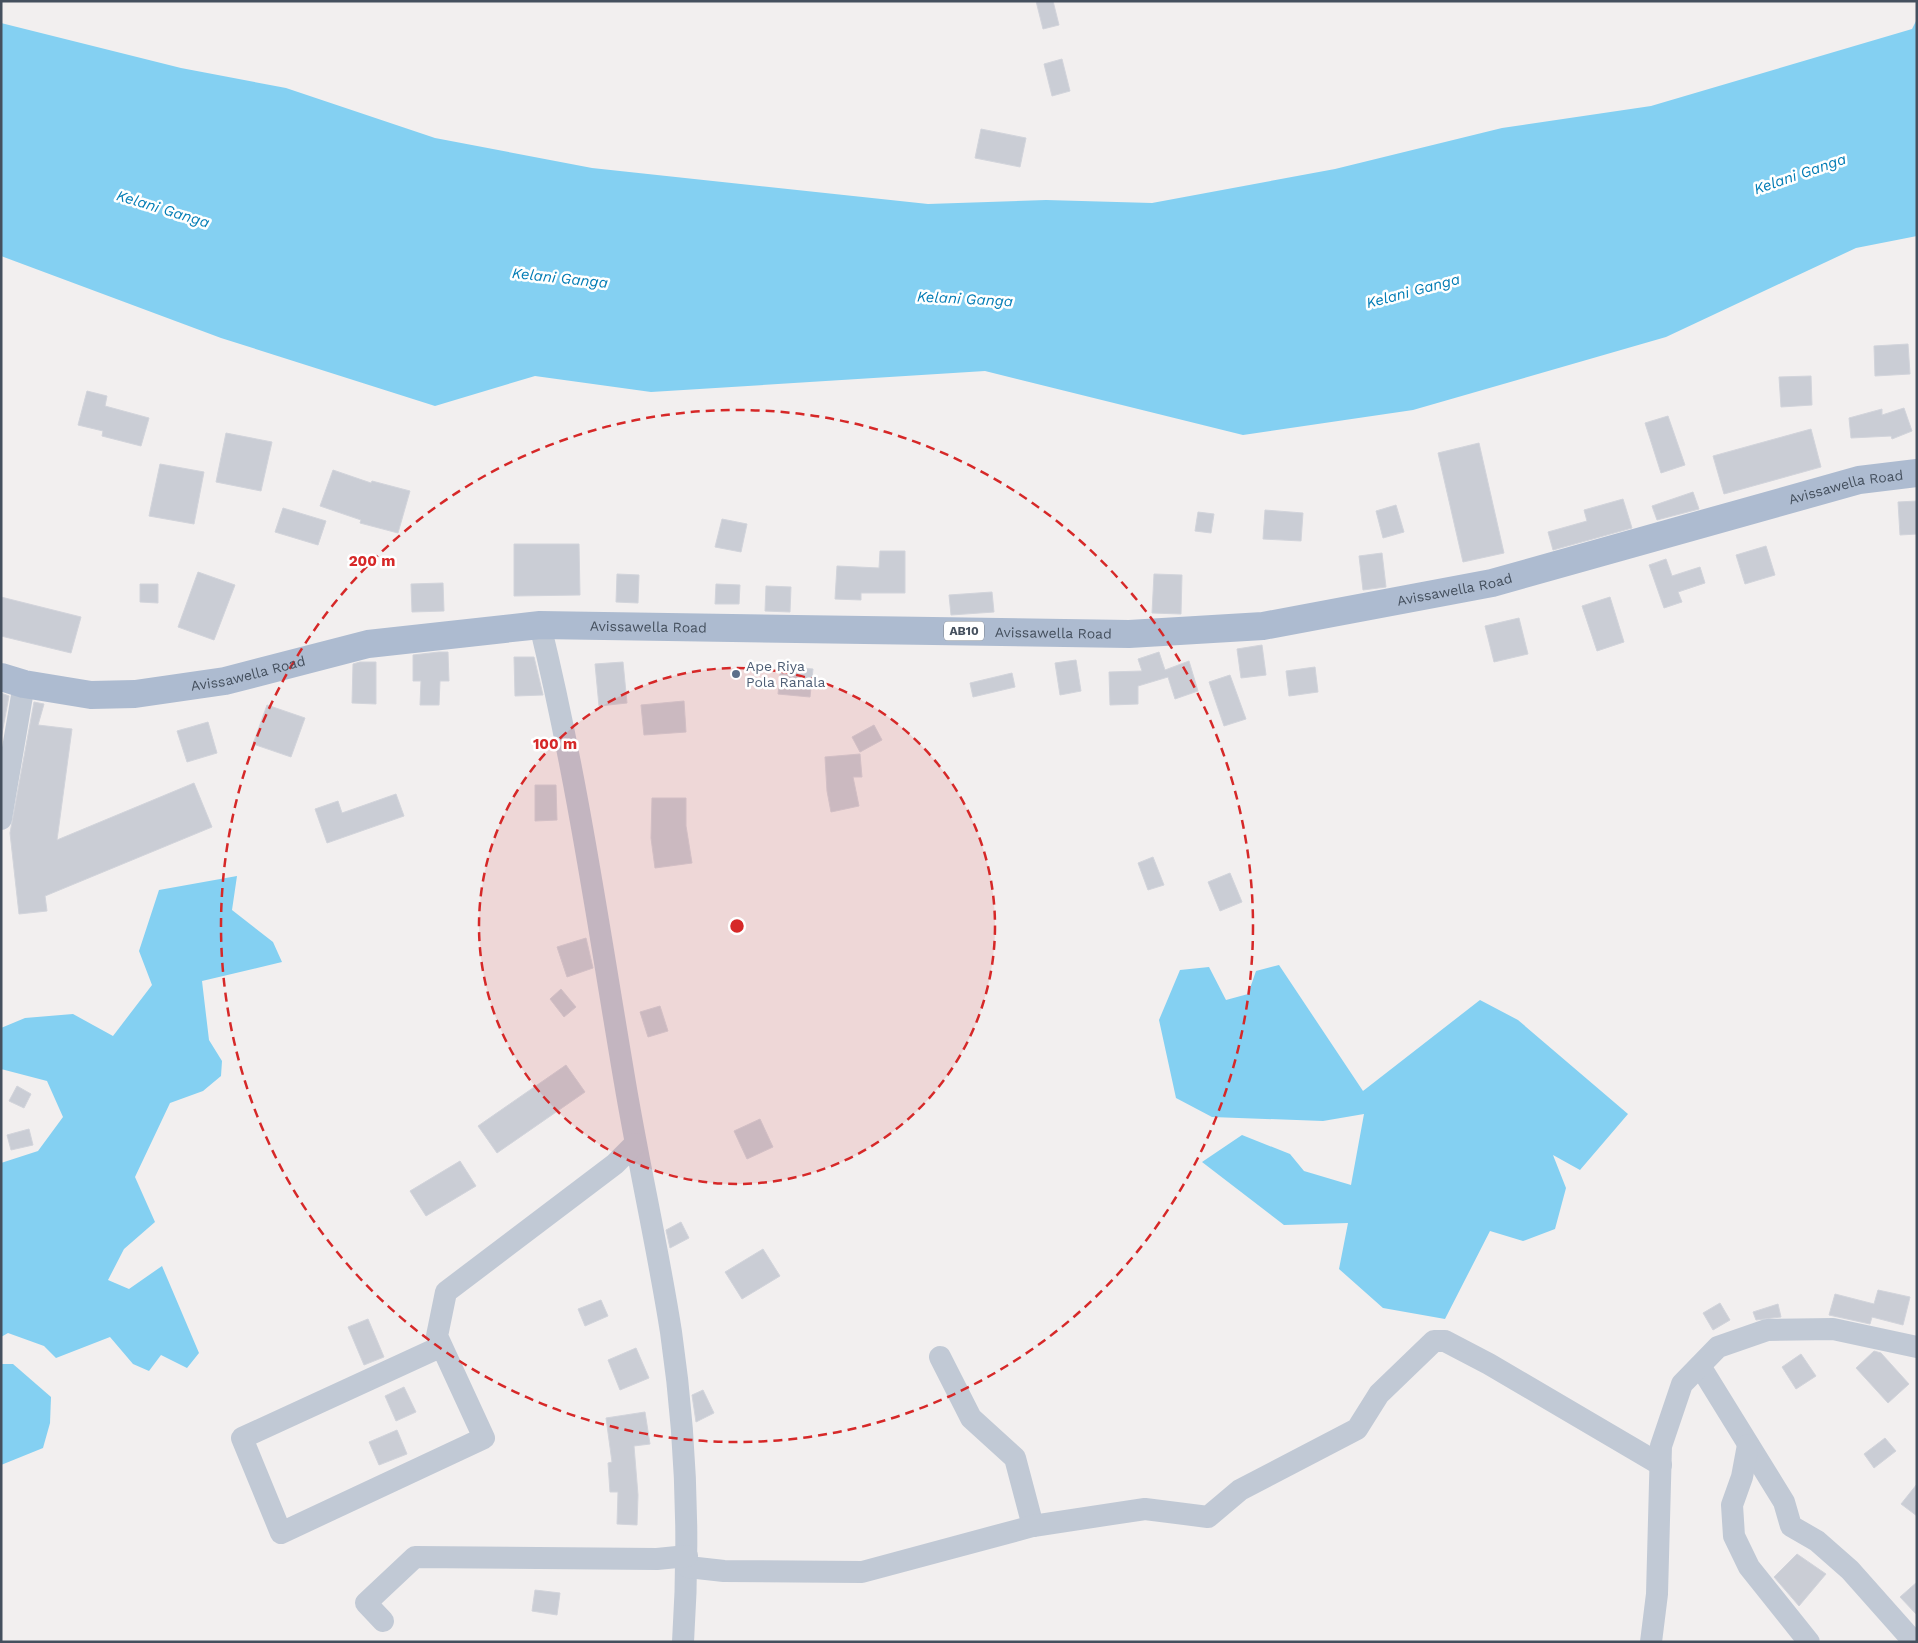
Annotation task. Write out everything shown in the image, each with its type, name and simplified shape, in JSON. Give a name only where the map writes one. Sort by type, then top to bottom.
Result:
[{"type":"main road","name":"Avissawella Road","points":[[13,681],[91,694],[135,694],[225,681],[368,644],[540,625],[1129,634],[1263,626],[1492,583],[1859,480],[1917,473]]},
{"type":"street","points":[[540,625],[560,708],[635,1144],[670,1331],[683,1433],[688,1561],[683,1642]]},
{"type":"street","points":[[1,819],[13,681]]},
{"type":"street","points":[[440,1346],[242,1438],[281,1533],[484,1438],[437,1336],[446,1292],[615,1164],[635,1144]]},
{"type":"street","points":[[1651,1642],[1657,1594],[1661,1446],[1682,1384],[1718,1347],[1767,1330],[1833,1328],[1917,1347]]},
{"type":"street","points":[[383,1621],[366,1603],[415,1557],[657,1559],[688,1561],[724,1572],[862,1572],[1033,1526],[1145,1508],[1208,1517],[1240,1490],[1357,1429],[1379,1394],[1434,1341],[1445,1340],[1489,1364],[1661,1465]]},
{"type":"street","points":[[940,1357],[971,1418],[1015,1458],[1033,1526]]},
{"type":"street","points":[[1700,1366],[1784,1502],[1791,1526],[1818,1541],[1850,1570],[1914,1642]]},
{"type":"street","points":[[1748,1445],[1742,1477],[1732,1505],[1734,1536],[1750,1567],[1809,1642]]},
{"type":"water","name":"Kelani Ganga","points":[[1917,19],[1917,236],[1856,248],[1666,337],[1413,410],[1243,435],[985,371],[651,392],[535,376],[435,406],[221,338],[1,256],[1,23],[181,68],[286,88],[435,138],[592,168],[928,204],[1046,200],[1152,203],[1335,169],[1502,128],[1651,106],[1912,29]]},
{"type":"water","points":[[237,876],[232,910],[273,942],[282,962],[202,981],[209,1040],[222,1061],[221,1076],[203,1091],[170,1103],[135,1177],[155,1222],[124,1249],[108,1280],[129,1289],[162,1266],[199,1353],[187,1368],[161,1355],[149,1371],[133,1364],[110,1337],[56,1358],[44,1346],[8,1333],[1,1337],[1,1163],[38,1151],[63,1117],[47,1081],[1,1069],[1,1028],[25,1018],[73,1014],[113,1036],[152,985],[139,951],[159,890]]},
{"type":"water","points":[[1279,965],[1363,1091],[1480,1000],[1518,1020],[1628,1114],[1580,1170],[1553,1155],[1566,1188],[1555,1229],[1523,1241],[1490,1231],[1445,1319],[1383,1308],[1339,1269],[1348,1223],[1284,1225],[1202,1162],[1242,1135],[1290,1154],[1304,1171],[1351,1185],[1364,1114],[1323,1121],[1212,1117],[1176,1098],[1159,1020],[1180,970],[1209,967],[1226,1000],[1248,994],[1256,971]]},
{"type":"water","points":[[1,1364],[13,1364],[51,1397],[50,1423],[43,1448],[1,1465]]},
{"type":"building","points":[[1036,1],[1053,1],[1059,25],[1043,29]]},
{"type":"building","points":[[1062,59],[1070,91],[1052,96],[1044,64]]},
{"type":"building","points":[[981,129],[1026,138],[1020,167],[975,158]]},
{"type":"building","points":[[1908,344],[1910,374],[1875,376],[1874,346]]},
{"type":"building","points":[[1811,376],[1812,405],[1781,407],[1779,377]]},
{"type":"building","points":[[87,391],[107,396],[105,406],[149,418],[141,446],[102,436],[103,431],[78,425]]},
{"type":"building","points":[[1904,408],[1912,431],[1892,439],[1891,436],[1851,438],[1849,418],[1882,409],[1882,415]]},
{"type":"building","points":[[1668,416],[1685,465],[1661,473],[1645,423]]},
{"type":"building","points":[[1811,429],[1821,467],[1724,494],[1713,456]]},
{"type":"building","points":[[226,433],[272,442],[261,491],[216,482]]},
{"type":"building","points":[[1479,443],[1504,553],[1463,562],[1438,453]]},
{"type":"building","points":[[160,464],[204,472],[194,524],[149,516]]},
{"type":"building","points":[[333,470],[371,483],[372,481],[410,491],[398,533],[360,523],[361,520],[320,506]]},
{"type":"building","points":[[1693,492],[1699,509],[1657,520],[1652,506]]},
{"type":"building","points":[[1623,499],[1632,528],[1553,550],[1548,532],[1587,521],[1584,510]]},
{"type":"building","points":[[1917,501],[1917,534],[1900,535],[1898,502]]},
{"type":"building","points":[[1396,505],[1404,532],[1383,538],[1376,511]]},
{"type":"building","points":[[283,508],[326,521],[318,545],[275,532]]},
{"type":"building","points":[[1265,510],[1303,513],[1301,541],[1263,539]]},
{"type":"building","points":[[1198,512],[1214,514],[1211,533],[1195,531]]},
{"type":"building","points":[[722,519],[747,524],[741,552],[715,547]]},
{"type":"building","points":[[514,544],[579,544],[580,595],[514,596]]},
{"type":"building","points":[[1766,546],[1775,575],[1745,584],[1736,555]]},
{"type":"building","points":[[880,551],[905,551],[905,593],[861,593],[861,600],[835,599],[837,566],[879,568]]},
{"type":"building","points":[[1382,553],[1386,587],[1363,590],[1359,556]]},
{"type":"building","points":[[1666,559],[1672,576],[1700,567],[1705,583],[1678,592],[1682,602],[1664,608],[1649,565]]},
{"type":"building","points":[[198,572],[235,585],[214,640],[178,627]]},
{"type":"building","points":[[617,574],[639,575],[638,603],[616,602]]},
{"type":"building","points":[[1154,574],[1182,575],[1181,614],[1152,613]]},
{"type":"building","points":[[443,583],[444,611],[412,612],[411,584]]},
{"type":"building","points":[[140,584],[158,584],[158,603],[140,602]]},
{"type":"building","points":[[716,584],[740,585],[739,604],[715,604]]},
{"type":"building","points":[[766,586],[791,587],[790,612],[765,611]]},
{"type":"building","points":[[992,592],[994,612],[951,615],[949,595]]},
{"type":"building","points":[[1,597],[81,617],[71,653],[1,636]]},
{"type":"building","points":[[1610,597],[1624,642],[1597,651],[1582,606]]},
{"type":"building","points":[[1519,618],[1528,654],[1494,662],[1485,626]]},
{"type":"building","points":[[1262,645],[1266,675],[1241,678],[1237,649]]},
{"type":"building","points":[[448,652],[449,681],[440,681],[439,705],[420,705],[421,681],[413,681],[413,655]]},
{"type":"building","points":[[1159,652],[1165,670],[1189,661],[1198,691],[1175,699],[1168,677],[1138,686],[1138,704],[1110,705],[1109,672],[1142,671],[1138,659]]},
{"type":"building","points":[[514,657],[534,657],[543,695],[515,696]]},
{"type":"building","points":[[1076,660],[1081,691],[1060,695],[1055,663]]},
{"type":"building","points":[[376,662],[376,704],[352,703],[353,664]]},
{"type":"building","points":[[623,662],[627,703],[599,706],[595,664]]},
{"type":"building","points":[[781,666],[813,669],[810,697],[778,694]]},
{"type":"building","points":[[1315,667],[1318,692],[1289,696],[1286,671]]},
{"type":"building","points":[[1012,673],[1015,687],[973,697],[970,683]]},
{"type":"building","points":[[1230,675],[1246,719],[1224,726],[1209,682]]},
{"type":"building","points":[[1,693],[9,696],[1,739]]},
{"type":"building","points":[[684,701],[686,732],[644,735],[641,705]]},
{"type":"building","points":[[34,702],[44,704],[38,725],[72,729],[57,840],[194,783],[212,827],[45,896],[47,911],[19,914],[10,833]]},
{"type":"building","points":[[267,705],[305,718],[291,757],[253,744]]},
{"type":"building","points":[[208,722],[217,753],[187,762],[177,731]]},
{"type":"building","points":[[874,725],[882,740],[860,752],[852,737]]},
{"type":"building","points":[[860,754],[862,777],[853,777],[859,806],[831,812],[827,791],[825,757]]},
{"type":"building","points":[[535,785],[556,785],[557,820],[535,821]]},
{"type":"building","points":[[396,794],[404,816],[327,843],[315,809],[338,801],[342,813]]},
{"type":"building","points":[[652,798],[686,798],[686,826],[692,863],[655,868],[651,838]]},
{"type":"building","points":[[1153,857],[1164,885],[1148,890],[1138,863]]},
{"type":"building","points":[[1230,873],[1242,902],[1220,911],[1208,882]]},
{"type":"building","points":[[586,938],[593,968],[567,977],[557,947]]},
{"type":"building","points":[[561,989],[576,1007],[564,1017],[550,999]]},
{"type":"building","points":[[660,1006],[668,1031],[648,1037],[640,1012]]},
{"type":"building","points":[[566,1065],[585,1092],[497,1153],[478,1126]]},
{"type":"building","points":[[17,1086],[31,1094],[24,1108],[9,1101]]},
{"type":"building","points":[[760,1119],[773,1147],[747,1159],[734,1131]]},
{"type":"building","points":[[29,1129],[33,1145],[11,1150],[7,1135]]},
{"type":"building","points":[[460,1161],[476,1186],[426,1216],[410,1191]]},
{"type":"building","points":[[681,1222],[689,1238],[670,1248],[666,1230]]},
{"type":"building","points":[[763,1249],[780,1276],[742,1299],[725,1272]]},
{"type":"building","points":[[1878,1290],[1910,1297],[1903,1325],[1872,1317],[1870,1324],[1829,1315],[1835,1294],[1874,1304]]},
{"type":"building","points":[[601,1300],[608,1316],[585,1326],[578,1309]]},
{"type":"building","points":[[1720,1303],[1730,1320],[1713,1330],[1703,1313]]},
{"type":"building","points":[[1778,1304],[1781,1317],[1756,1320],[1753,1312]]},
{"type":"building","points":[[368,1319],[384,1357],[364,1365],[348,1327]]},
{"type":"building","points":[[636,1348],[649,1378],[620,1390],[608,1360]]},
{"type":"building","points":[[1874,1351],[1881,1353],[1909,1384],[1888,1403],[1856,1368]]},
{"type":"building","points":[[1801,1354],[1816,1376],[1796,1389],[1782,1367]]},
{"type":"building","points":[[404,1387],[416,1412],[396,1421],[385,1396]]},
{"type":"building","points":[[703,1390],[714,1413],[696,1422],[692,1395]]},
{"type":"building","points":[[645,1412],[650,1444],[634,1446],[638,1495],[637,1525],[617,1524],[618,1492],[610,1492],[608,1463],[612,1462],[606,1418]]},
{"type":"building","points":[[397,1430],[407,1454],[379,1465],[369,1442]]},
{"type":"building","points":[[1885,1438],[1896,1451],[1874,1468],[1864,1454]]},
{"type":"building","points":[[1917,1484],[1917,1516],[1901,1504]]},
{"type":"building","points":[[1797,1554],[1826,1574],[1799,1606],[1774,1577]]},
{"type":"building","points":[[1917,1582],[1917,1615],[1900,1597]]},
{"type":"building","points":[[535,1590],[560,1593],[557,1615],[532,1611]]},
{"type":"place","name":"Ape Riya Pola Ranala","points":[[736,674]]}]
